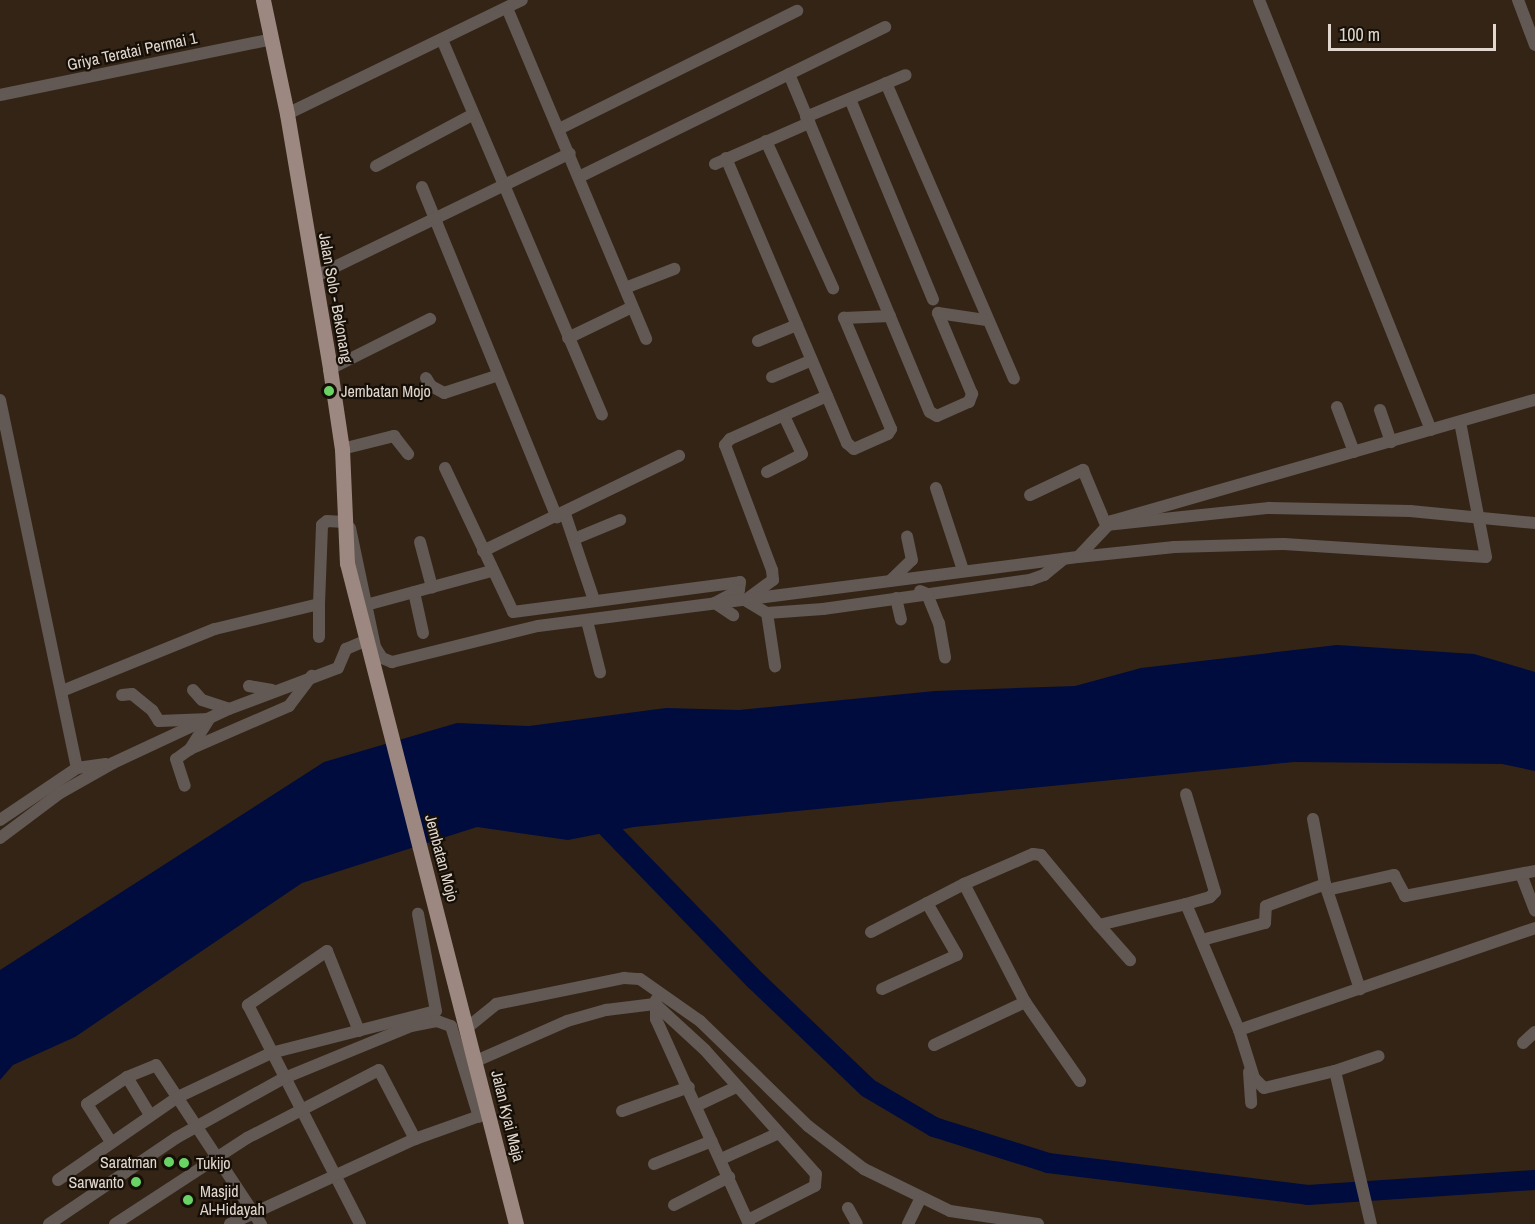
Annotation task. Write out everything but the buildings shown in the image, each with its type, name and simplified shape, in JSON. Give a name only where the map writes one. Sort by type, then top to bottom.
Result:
[{"type":"main road","name":"Jalan Solo - Bekonang","points":[[263,0],[287,114],[342,448],[346,563],[372,674]]},
{"type":"main road","name":"Jembatan Mojo","points":[[372,674],[466,1022]]},
{"type":"main road","name":"Jalan Kyai Maja","points":[[466,1022],[476,1061],[484,1114],[516,1224]]},
{"type":"street","points":[[287,114],[443,42],[522,0]]},
{"type":"street","points":[[1259,0],[1431,430]]},
{"type":"street","points":[[1518,0],[1535,45]]},
{"type":"street","points":[[507,9],[570,153],[646,339]]},
{"type":"street","points":[[559,129],[797,11]]},
{"type":"street","points":[[579,177],[885,27]]},
{"type":"street","name":"Griya Teratai Permai 1","points":[[0,95],[272,39]]},
{"type":"street","points":[[443,42],[501,184],[603,414]]},
{"type":"street","points":[[789,74],[930,412],[937,416],[969,402],[972,394],[938,313],[986,321]]},
{"type":"street","points":[[890,316],[844,318],[890,432],[854,449],[847,443],[797,325],[720,161],[906,75]]},
{"type":"street","points":[[886,83],[986,321],[1014,379]]},
{"type":"street","points":[[850,99],[933,299]]},
{"type":"street","points":[[376,166],[472,115]]},
{"type":"street","points":[[766,141],[833,288]]},
{"type":"street","points":[[314,277],[501,184],[570,153]]},
{"type":"street","points":[[422,187],[496,376],[574,539],[594,600]]},
{"type":"street","points":[[625,288],[674,269]]},
{"type":"street","points":[[568,338],[632,307]]},
{"type":"street","points":[[330,369],[430,320]]},
{"type":"street","points":[[758,341],[797,325]]},
{"type":"street","points":[[772,377],[812,360]]},
{"type":"street","points":[[426,378],[431,386],[444,393],[496,376]]},
{"type":"street","points":[[745,600],[773,580],[772,570],[725,445],[730,439],[827,396]]},
{"type":"street","points":[[0,400],[77,768]]},
{"type":"street","points":[[1078,557],[1103,528],[1535,400]]},
{"type":"street","points":[[1337,407],[1354,452]]},
{"type":"street","points":[[1380,410],[1391,442]]},
{"type":"street","points":[[767,472],[802,454],[784,416]]},
{"type":"street","points":[[344,504],[378,654],[392,662],[538,626],[895,581],[963,570],[1174,547],[1284,544],[1486,557],[1460,422]]},
{"type":"street","points":[[342,448],[394,436],[408,454]]},
{"type":"street","points":[[483,551],[679,456]]},
{"type":"street","points":[[446,468],[491,571],[513,612],[741,583],[739,590],[715,603]]},
{"type":"street","points":[[1030,495],[1083,470],[1103,528]]},
{"type":"street","points":[[936,488],[963,570]]},
{"type":"street","points":[[1103,528],[1269,508],[1354,509],[1535,523]]},
{"type":"street","points":[[574,539],[620,519]]},
{"type":"street","points":[[319,637],[322,525],[327,521],[344,522]]},
{"type":"street","points":[[895,581],[912,560],[907,537]]},
{"type":"street","points":[[420,542],[432,587]]},
{"type":"street","points":[[745,600],[766,613],[896,598],[1030,580],[1044,575],[1064,559]]},
{"type":"street","points":[[366,605],[491,571]]},
{"type":"street","points":[[895,581],[927,594]]},
{"type":"street","points":[[414,592],[423,633]]},
{"type":"street","points":[[927,594],[945,657]]},
{"type":"street","points":[[896,598],[901,619]]},
{"type":"street","points":[[715,603],[733,615]]},
{"type":"street","points":[[62,691],[197,635],[319,604]]},
{"type":"street","points":[[766,613],[775,666]]},
{"type":"street","points":[[587,621],[600,672]]},
{"type":"street","points":[[0,838],[60,794],[113,763],[229,709],[313,675],[338,668],[346,649],[365,641]]},
{"type":"street","points":[[185,786],[176,759],[190,749],[289,705],[313,675]]},
{"type":"street","points":[[249,686],[273,691]]},
{"type":"street","points":[[193,690],[202,700],[229,709]]},
{"type":"street","points":[[122,695],[132,694],[152,710],[159,721],[209,719]]},
{"type":"street","points":[[190,749],[209,719]]},
{"type":"street","points":[[0,820],[77,768],[113,763]]},
{"type":"street","points":[[1099,925],[1186,904],[1210,897],[1215,892],[1186,794]]},
{"type":"street","points":[[1313,819],[1326,887],[1360,988]]},
{"type":"street","points":[[871,932],[964,884],[1038,853],[1130,960]]},
{"type":"street","points":[[1202,939],[1265,923],[1266,906],[1326,887],[1394,875],[1406,896],[1535,871]]},
{"type":"street","points":[[1521,874],[1535,910]]},
{"type":"street","points":[[964,884],[1025,1002],[1080,1081]]},
{"type":"street","points":[[882,989],[957,955],[927,903]]},
{"type":"street","points":[[1186,904],[1239,1030],[1254,1078],[1264,1088],[1335,1071],[1379,1056]]},
{"type":"street","points":[[58,1180],[178,1096],[271,1053],[438,1009],[418,914]]},
{"type":"street","points":[[1239,1030],[1535,928]]},
{"type":"street","points":[[359,1031],[327,951],[249,1003],[249,1011],[282,1079],[300,1108],[360,1224]]},
{"type":"street","points":[[466,1022],[496,1004],[624,978],[640,979],[659,990],[700,1021],[808,1126],[864,1169],[920,1199],[950,1211],[1038,1224]]},
{"type":"street","points":[[476,1061],[567,1021],[606,1010],[655,1005],[696,1040],[777,1134],[816,1174],[818,1182],[749,1222],[711,1141],[698,1105],[656,1019],[655,1005],[659,990]]},
{"type":"street","points":[[934,1045],[1025,1002]]},
{"type":"street","points":[[49,1224],[196,1127],[282,1079],[384,1034],[446,1021],[454,1034],[484,1114],[415,1139],[257,1219],[230,1224]]},
{"type":"street","points":[[1239,1030],[1248,1063],[1251,1103]]},
{"type":"street","points":[[1523,1042],[1535,1032]]},
{"type":"street","points":[[111,1142],[87,1104],[127,1077],[156,1065],[257,1219]]},
{"type":"street","points":[[115,1224],[216,1158],[300,1108],[378,1070],[415,1139]]},
{"type":"street","points":[[1335,1071],[1370,1218]]},
{"type":"street","points":[[127,1077],[150,1115]]},
{"type":"street","points":[[622,1111],[689,1087]]},
{"type":"street","points":[[698,1105],[736,1087]]},
{"type":"street","points":[[721,1159],[777,1134]]},
{"type":"street","points":[[654,1164],[711,1141]]},
{"type":"street","points":[[674,1205],[729,1177]]},
{"type":"street","points":[[908,1224],[920,1199]]},
{"type":"street","points":[[848,1208],[856,1224]]},
{"type":"shaded area","points":[[1337,645],[1474,654],[1535,672],[1535,771],[1502,764],[1294,762],[634,827],[568,840],[477,827],[302,883],[75,1037],[13,1065],[0,1080],[0,970],[324,762],[457,723],[529,726],[666,708],[739,710],[935,691],[1075,686],[1141,668]]},
{"type":"waterway","points":[[593,813],[755,980],[868,1088],[934,1127],[1048,1163],[1308,1195],[1535,1180]]},
{"type":"place","name":"Jembatan Mojo","points":[[329,391]]},
{"type":"place","name":"Saratman","points":[[169,1162]]},
{"type":"place","name":"Tukijo","points":[[184,1163]]},
{"type":"place","name":"Sarwanto","points":[[136,1182]]},
{"type":"place","name":"Masjid Al-Hidayah","points":[[188,1200]]}]
